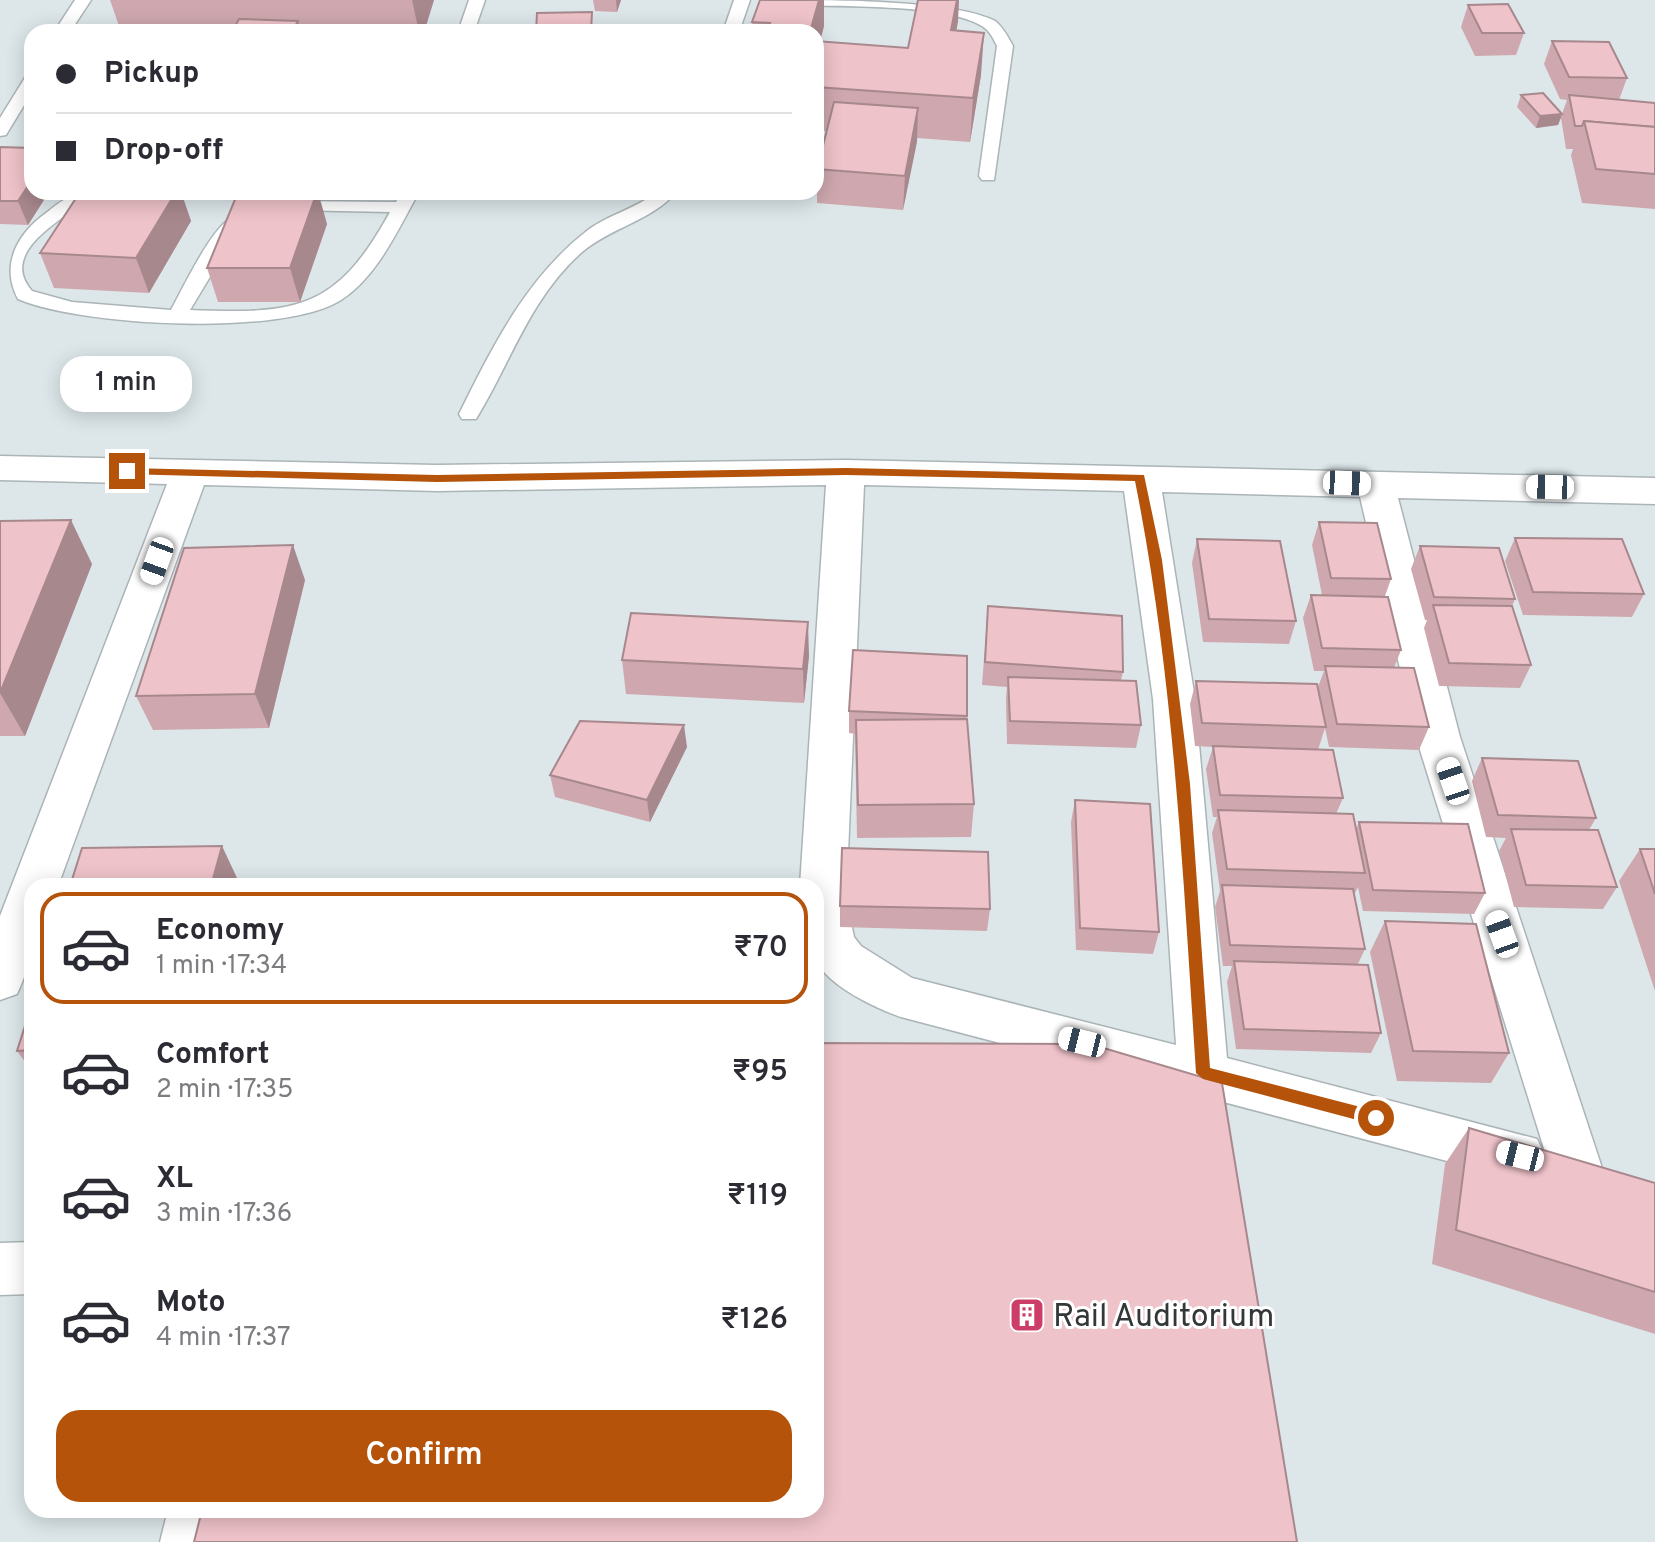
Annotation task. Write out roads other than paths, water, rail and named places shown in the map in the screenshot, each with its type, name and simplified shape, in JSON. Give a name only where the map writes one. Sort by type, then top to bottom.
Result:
[{"type":"street","points":[[0,468],[437,478],[846,472],[1655,491]]},
{"type":"street","points":[[824,880],[846,472]]},
{"type":"street","points":[[38,878],[190,473]]},
{"type":"street","points":[[1140,477],[1157,560],[1183,784],[1203,1073]]},
{"type":"street","points":[[824,911],[826,935],[850,968],[901,996],[1597,1176],[1438,737],[1376,484]]},
{"type":"street","points":[[0,979],[24,915]]},
{"type":"street","points":[[0,1269],[24,1268]]},
{"type":"street","points":[[190,1542],[196,1518]]},
{"type":"lane","points":[[67,24],[83,0]]},
{"type":"lane","points":[[469,24],[477,0]]},
{"type":"lane","points":[[734,24],[742,0]]},
{"type":"lane","points":[[789,0],[948,11],[982,20],[997,30],[1005,46],[988,176]]},
{"type":"lane","points":[[0,131],[24,92]]},
{"type":"lane","points":[[276,207],[305,203],[405,200]]},
{"type":"lane","points":[[72,202],[29,237],[13,260],[15,281],[25,296],[50,305],[177,316],[293,313],[334,296],[364,270],[405,200]]},
{"type":"lane","points":[[469,414],[516,320],[555,268],[599,230],[660,200]]},
{"type":"lane","points":[[177,316],[229,224],[251,214]]},
{"type":"place","name":"Rail Auditorium","points":[[1027,1315]]}]
